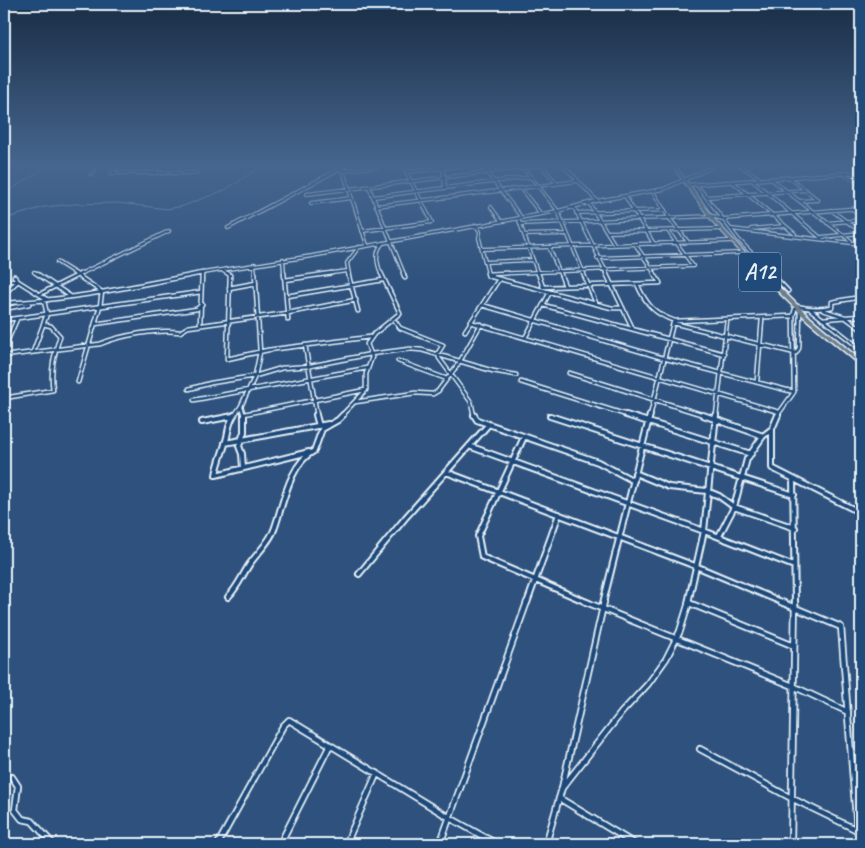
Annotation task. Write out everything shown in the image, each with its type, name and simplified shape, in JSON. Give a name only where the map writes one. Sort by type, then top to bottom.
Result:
[{"type":"main road","name":"A12","points":[[702,206],[742,253],[800,310],[861,363]]},
{"type":"street","points":[[228,228],[270,206]]},
{"type":"street","points":[[354,206],[367,245]]},
{"type":"street","points":[[379,206],[376,206],[405,278]]},
{"type":"street","points":[[362,231],[432,222],[424,206]]},
{"type":"street","points":[[511,206],[519,217],[544,288],[550,292],[596,304],[612,308],[624,308]]},
{"type":"street","points":[[534,206],[540,213]]},
{"type":"street","points":[[554,206],[558,210],[566,234],[596,304]]},
{"type":"street","points":[[4,303],[44,301],[102,292],[360,247],[579,206]]},
{"type":"street","points":[[591,206],[615,245]]},
{"type":"street","points":[[631,206],[654,244]]},
{"type":"street","points":[[661,206],[689,243]]},
{"type":"street","points":[[713,206],[730,229],[788,291]]},
{"type":"street","points":[[761,206],[796,235]]},
{"type":"street","points":[[783,206],[821,238],[861,233]]},
{"type":"street","points":[[804,206],[842,236],[853,242]]},
{"type":"street","points":[[491,207],[501,221]]},
{"type":"street","points":[[574,207],[633,329]]},
{"type":"street","points":[[852,208],[861,215]]},
{"type":"street","points":[[521,224],[710,216],[723,219],[861,208]]},
{"type":"street","points":[[576,213],[664,210]]},
{"type":"street","points":[[830,210],[861,233]]},
{"type":"street","points":[[827,223],[861,220]]},
{"type":"street","points":[[476,225],[480,232],[479,238],[488,276],[544,288],[660,283],[635,244]]},
{"type":"street","points":[[741,230],[785,226]]},
{"type":"street","points":[[608,232],[721,229]]},
{"type":"street","points":[[730,229],[796,235],[861,244]]},
{"type":"street","points":[[40,294],[169,231]]},
{"type":"street","points":[[488,274],[693,266],[668,231]]},
{"type":"street","points":[[524,235],[566,234]]},
{"type":"street","points":[[483,249],[731,241]]},
{"type":"street","points":[[225,443],[331,423],[338,420],[366,390],[366,374],[371,354],[367,344],[370,337],[385,325],[395,321],[400,313],[394,296],[385,286],[377,255],[378,248],[384,242]]},
{"type":"street","points":[[358,311],[350,285],[347,262],[360,247]]},
{"type":"street","points":[[549,247],[565,286]]},
{"type":"street","points":[[598,258],[742,253]]},
{"type":"street","points":[[283,259],[288,320]]},
{"type":"street","points":[[485,262],[533,260]]},
{"type":"street","points":[[57,262],[102,292]]},
{"type":"street","points":[[254,264],[260,352],[250,389],[242,406],[228,424],[216,475],[314,451]]},
{"type":"street","points":[[223,270],[230,276],[227,359],[305,345],[370,337]]},
{"type":"street","points":[[284,280],[348,271]]},
{"type":"street","points":[[34,272],[71,297]]},
{"type":"street","points":[[200,325],[202,274]]},
{"type":"street","points":[[14,276],[49,300]]},
{"type":"street","points":[[465,331],[499,279]]},
{"type":"street","points":[[4,280],[18,280]]},
{"type":"street","points":[[4,294],[18,280]]},
{"type":"street","points":[[287,296],[383,280]]},
{"type":"street","points":[[229,288],[256,283]]},
{"type":"street","points":[[637,284],[648,308],[655,314],[674,322],[795,354]]},
{"type":"street","points":[[78,382],[100,306],[102,292]]},
{"type":"street","points":[[4,320],[201,292]]},
{"type":"street","points":[[525,338],[550,292]]},
{"type":"street","points":[[861,298],[836,300],[832,302],[831,308],[810,309],[796,306],[794,316],[794,392],[779,412],[772,428],[772,468],[861,513]]},
{"type":"street","points":[[4,356],[100,344],[111,339],[167,330],[180,332],[188,327],[288,313],[356,300]]},
{"type":"street","points":[[34,352],[47,314],[44,301]]},
{"type":"street","points":[[4,309],[34,302]]},
{"type":"street","points":[[95,324],[197,309],[202,304]]},
{"type":"street","points":[[482,305],[534,322],[794,392]]},
{"type":"street","points":[[543,305],[724,354]]},
{"type":"street","points":[[810,309],[861,349]]},
{"type":"street","points":[[820,309],[845,317],[861,329]]},
{"type":"street","points":[[795,354],[799,348],[800,310]]},
{"type":"street","points":[[674,322],[794,316]]},
{"type":"street","points":[[821,319],[861,316]]},
{"type":"street","points":[[4,349],[17,319]]},
{"type":"street","points":[[757,381],[762,319]]},
{"type":"street","points":[[562,788],[622,712],[648,684],[666,659],[689,603],[704,531],[727,320]]},
{"type":"street","points":[[395,321],[400,328],[443,345],[437,355]]},
{"type":"street","points":[[470,322],[779,412]]},
{"type":"street","points":[[546,844],[562,788],[602,608],[653,399],[674,322]]},
{"type":"street","points":[[4,398],[53,390],[51,377],[52,363],[53,356],[58,349],[60,336],[51,326],[43,324]]},
{"type":"street","points":[[354,402],[415,393],[433,394],[438,391],[460,362],[481,324]]},
{"type":"street","points":[[305,345],[310,366],[312,399],[318,426]]},
{"type":"street","points":[[189,389],[211,382],[255,376],[282,368],[310,366],[371,354],[410,349],[516,375]]},
{"type":"street","points":[[437,355],[471,402],[474,416],[481,423],[598,462],[634,481]]},
{"type":"street","points":[[398,361],[447,379]]},
{"type":"street","points":[[194,400],[368,368]]},
{"type":"street","points":[[570,373],[716,419],[763,436]]},
{"type":"street","points":[[521,382],[751,454]]},
{"type":"street","points":[[244,414],[312,399],[366,390]]},
{"type":"street","points":[[242,406],[244,414],[243,440],[239,446],[242,454],[243,468]]},
{"type":"street","points":[[202,422],[234,416]]},
{"type":"street","points":[[550,416],[794,495]]},
{"type":"street","points":[[228,597],[234,591],[249,565],[275,529],[288,485],[306,455],[314,451],[322,429],[331,423]]},
{"type":"street","points":[[359,574],[488,425]]},
{"type":"street","points":[[719,536],[734,507],[747,459],[763,436],[772,428]]},
{"type":"street","points":[[524,437],[478,536],[480,554],[487,560],[793,686],[849,712]]},
{"type":"street","points":[[469,446],[512,464],[719,536],[794,566]]},
{"type":"street","points":[[446,472],[698,567],[841,627],[859,831]]},
{"type":"street","points":[[635,473],[669,487],[707,491],[719,496],[734,507],[795,528]]},
{"type":"street","points":[[791,844],[795,528],[793,480]]},
{"type":"street","points":[[440,844],[559,514]]},
{"type":"street","points":[[689,603],[794,646]]},
{"type":"street","points":[[218,844],[283,726],[289,720],[450,818],[497,844]]},
{"type":"street","points":[[280,844],[330,745]]},
{"type":"street","points":[[700,749],[791,798],[859,831]]},
{"type":"street","points":[[346,844],[377,773]]},
{"type":"street","points":[[12,777],[18,786],[15,810],[22,819],[32,821],[53,844]]},
{"type":"street","points":[[559,798],[636,844]]},
{"type":"waterway","points":[[4,219],[44,207],[59,206]]},
{"type":"waterway","points":[[140,206],[167,209],[184,206]]}]
